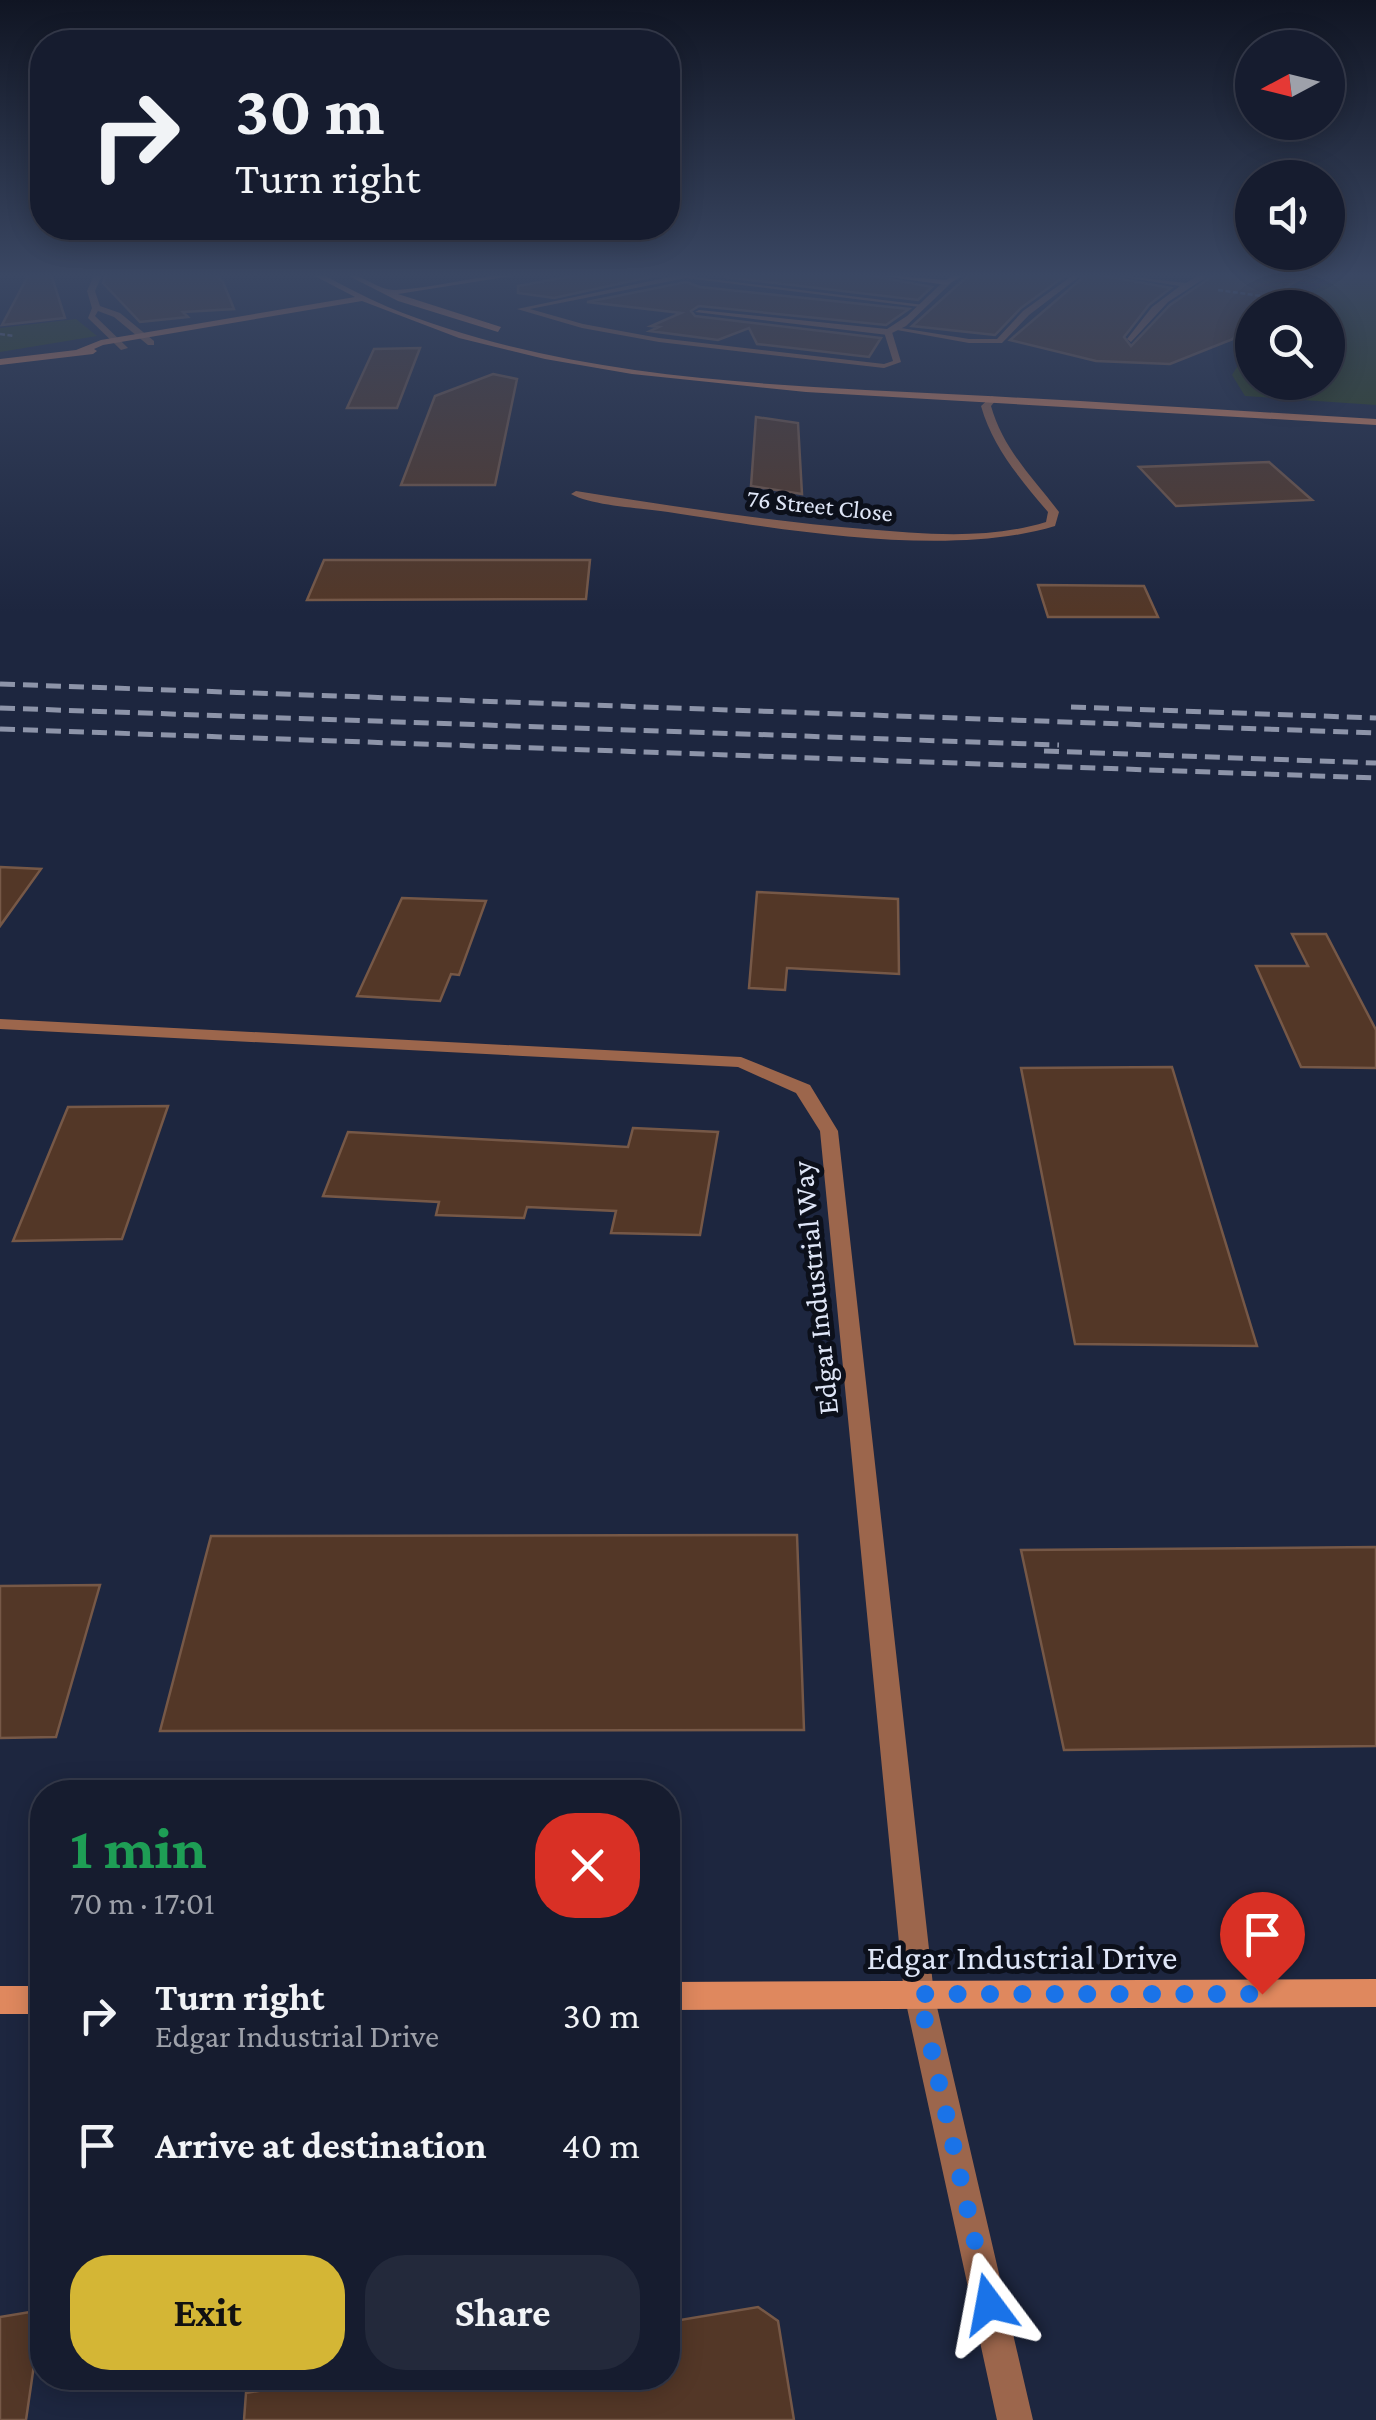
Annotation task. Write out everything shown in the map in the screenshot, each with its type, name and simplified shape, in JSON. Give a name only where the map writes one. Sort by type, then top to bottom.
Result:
[{"type":"main road","points":[[772,386],[1376,422]]},
{"type":"main road","points":[[864,386],[965,398]]},
{"type":"main road","name":"Edgar Industrial Drive","points":[[680,1996],[1376,1993]]},
{"type":"main road","points":[[0,2000],[30,2000]]},
{"type":"street","name":"76 Street Close","points":[[576,494],[758,522],[915,536],[1029,532],[1051,524],[1054,512],[1007,452],[988,416],[986,406],[992,400]]},
{"type":"street","name":"Edgar Industrial Way","points":[[0,1024],[742,1062],[803,1090],[829,1132],[919,1994],[1015,2420]]},
{"type":"green space","points":[[1345,386],[1376,386],[1376,405],[1303,400],[1345,400]]},
{"type":"building","points":[[357,386],[405,386],[397,408],[347,408]]},
{"type":"building","points":[[462,386],[516,386],[495,485],[401,485],[435,396]]},
{"type":"building","points":[[756,417],[798,423],[802,494],[751,486]]},
{"type":"building","points":[[1269,462],[1312,500],[1176,506],[1139,467]]},
{"type":"building","points":[[324,560],[590,560],[586,599],[307,600]]},
{"type":"building","points":[[1038,585],[1144,586],[1158,617],[1048,617]]},
{"type":"building","points":[[0,867],[41,869],[0,926]]},
{"type":"building","points":[[757,892],[898,899],[899,974],[787,968],[785,990],[749,988]]},
{"type":"building","points":[[402,898],[486,901],[459,975],[451,974],[440,1001],[357,996]]},
{"type":"building","points":[[1292,934],[1326,934],[1376,1030],[1376,1068],[1301,1067],[1256,966],[1308,966]]},
{"type":"building","points":[[1172,1067],[1257,1346],[1075,1344],[1021,1068]]},
{"type":"building","points":[[168,1106],[122,1239],[13,1241],[68,1107]]},
{"type":"building","points":[[633,1128],[718,1132],[700,1235],[611,1233],[616,1211],[527,1207],[524,1218],[436,1215],[439,1202],[323,1196],[348,1132],[628,1147]]},
{"type":"building","points":[[797,1535],[804,1730],[160,1731],[211,1536]]},
{"type":"building","points":[[1376,1547],[1376,1746],[1064,1750],[1021,1550]]},
{"type":"building","points":[[100,1585],[56,1737],[0,1738],[0,1586]]},
{"type":"building","points":[[758,2307],[778,2321],[794,2420],[244,2420],[246,2393],[264,2390],[680,2390],[680,2320]]},
{"type":"building","points":[[30,2312],[30,2390],[26,2420],[0,2420],[0,2317]]},
{"type":"railway","points":[[0,684],[1376,733]]},
{"type":"railway","points":[[1071,707],[1376,718]]},
{"type":"railway","points":[[0,708],[1059,745]]},
{"type":"railway","points":[[0,729],[1376,778]]},
{"type":"railway","points":[[1044,751],[1376,763]]},
{"type":"route","points":[[989,2304],[919,1994],[1262,1994]]}]
